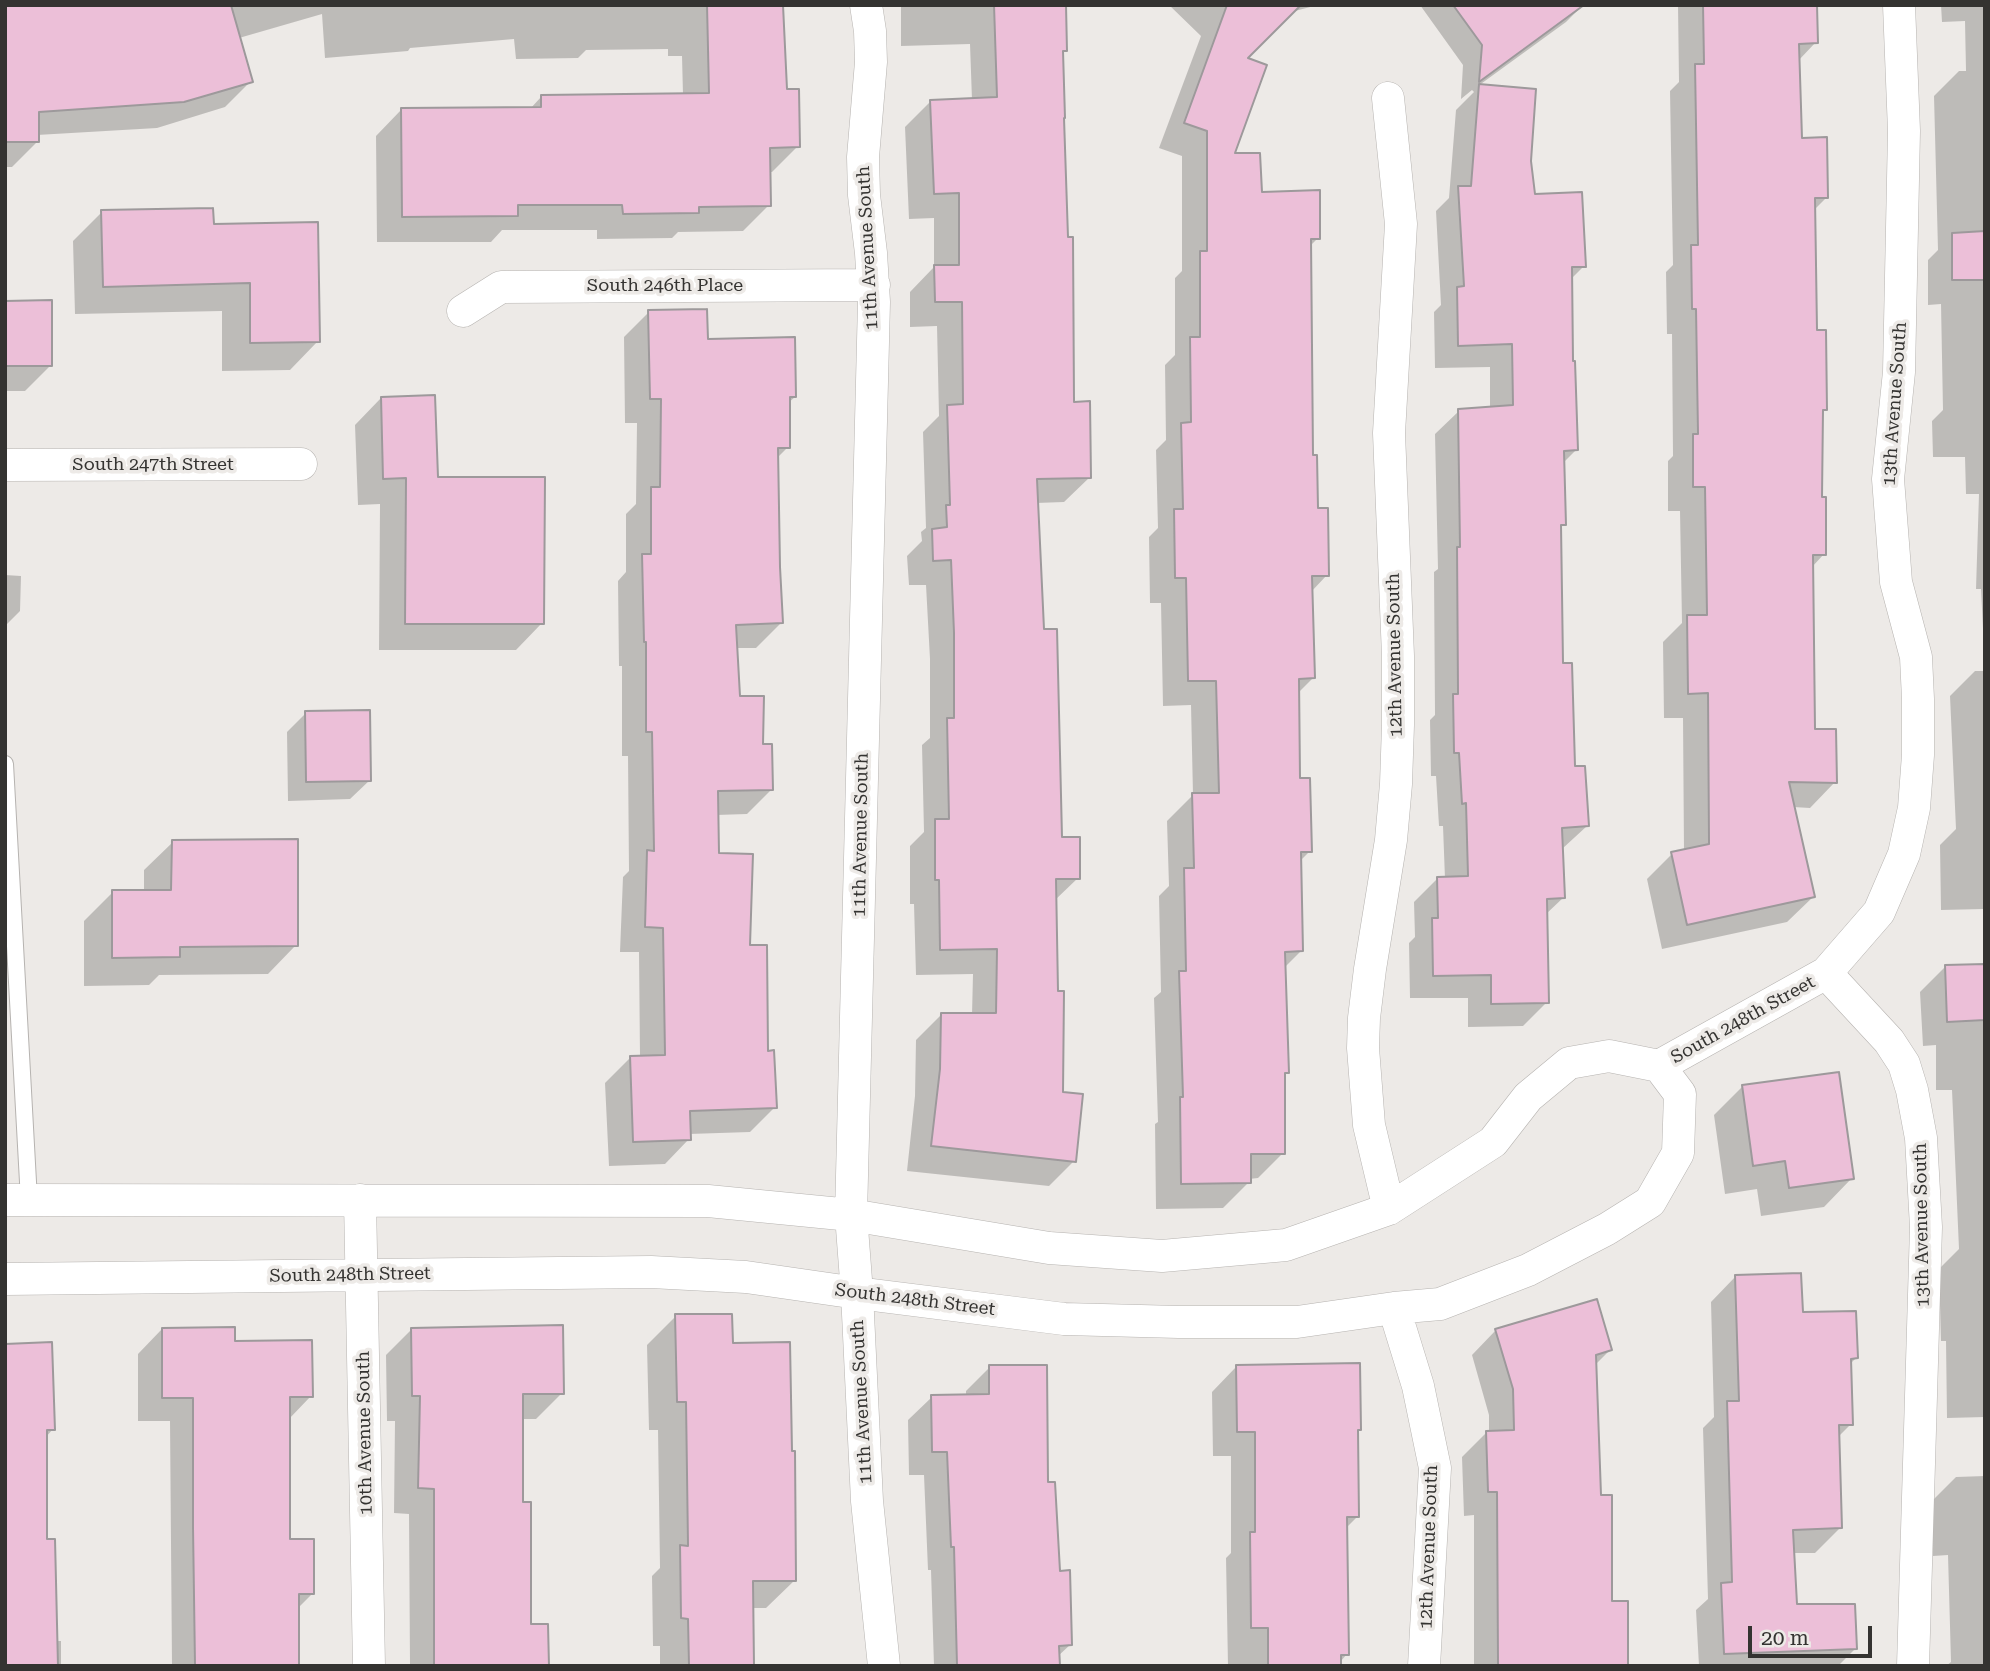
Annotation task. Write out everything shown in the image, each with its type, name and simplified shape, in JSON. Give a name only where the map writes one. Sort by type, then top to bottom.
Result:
[{"type":"street","name":"11th Avenue South","points":[[866,5],[871,62],[863,148],[864,195],[874,285],[851,1215],[867,1502],[884,1666]]},
{"type":"street","name":"13th Avenue South","points":[[1899,5],[1904,131],[1900,358],[1888,479],[1896,582],[1916,657],[1919,755],[1914,808],[1904,854],[1879,912],[1826,974],[1889,1041],[1903,1063],[1912,1090],[1921,1138],[1926,1227],[1913,1666]]},
{"type":"street","name":"12th Avenue South","points":[[1388,97],[1401,224],[1389,433],[1398,656],[1398,724],[1391,840],[1370,969],[1363,1048],[1369,1125],[1389,1209]]},
{"type":"street","name":"South 246th Place","points":[[463,311],[501,287],[874,285]]},
{"type":"street","name":"South 247th Street","points":[[5,465],[301,464]]},
{"type":"street","name":"South 248th Street","points":[[17,1200],[709,1201],[851,1215],[1049,1248],[1162,1256],[1286,1245],[1389,1209],[1493,1142],[1528,1097],[1569,1063],[1609,1056],[1659,1066],[1826,974]]},
{"type":"street","name":"South 248th Street","points":[[5,1279],[651,1272],[746,1277],[1064,1319],[1297,1322],[1440,1304],[1528,1270],[1607,1229],[1650,1202],[1678,1153],[1680,1094],[1659,1066]]},
{"type":"street","name":"10th Avenue South","points":[[360,1200],[369,1666]]},
{"type":"street","name":"12th Avenue South","points":[[1394,1308],[1418,1386],[1435,1468],[1424,1666]]},
{"type":"lane","points":[[5,764],[17,1200]]},
{"type":"building","points":[[5,5],[231,5],[253,82],[184,102],[39,112],[39,142],[5,142]]},
{"type":"building","points":[[707,5],[783,5],[787,89],[799,89],[800,147],[770,148],[771,206],[699,207],[699,213],[623,214],[622,205],[518,205],[518,216],[402,217],[401,108],[541,107],[541,95],[709,93]]},
{"type":"building","points":[[994,5],[1066,5],[1067,51],[1063,51],[1064,118],[1068,237],[1073,237],[1074,402],[1090,401],[1091,478],[1037,479],[1044,629],[1057,629],[1062,837],[1080,837],[1080,879],[1056,879],[1058,991],[1064,991],[1063,1092],[1083,1094],[1076,1162],[931,1146],[940,1069],[941,1013],[996,1013],[997,949],[940,950],[939,880],[935,880],[935,819],[949,819],[947,718],[954,718],[954,633],[951,560],[933,561],[932,529],[947,527],[946,505],[950,505],[947,405],[963,404],[962,302],[935,302],[934,265],[959,265],[959,193],[934,194],[930,100],[997,97]]},
{"type":"building","points":[[1227,5],[1301,5],[1248,58],[1267,65],[1235,153],[1260,153],[1262,192],[1320,190],[1320,239],[1311,239],[1313,455],[1317,455],[1318,508],[1328,508],[1329,576],[1312,576],[1315,678],[1299,679],[1300,778],[1310,778],[1312,852],[1301,852],[1303,951],[1285,952],[1289,1073],[1285,1073],[1285,1154],[1251,1154],[1251,1183],[1181,1184],[1180,1097],[1183,1097],[1179,971],[1186,971],[1184,868],[1194,868],[1192,793],[1219,793],[1216,681],[1188,681],[1186,578],[1175,578],[1174,509],[1183,509],[1181,423],[1191,422],[1190,337],[1200,337],[1200,251],[1207,251],[1207,131],[1184,123]]},
{"type":"building","points":[[1453,5],[1584,5],[1479,82],[1482,45]]},
{"type":"building","points":[[1703,5],[1817,5],[1818,43],[1799,44],[1802,138],[1827,137],[1828,198],[1815,198],[1817,330],[1826,330],[1827,410],[1823,410],[1822,497],[1826,497],[1826,555],[1813,555],[1815,729],[1836,729],[1837,783],[1789,782],[1815,897],[1687,925],[1671,852],[1709,844],[1708,693],[1688,694],[1687,615],[1707,615],[1705,487],[1693,487],[1693,434],[1698,434],[1696,309],[1692,309],[1691,245],[1698,245],[1695,64],[1704,64]]},
{"type":"building","points":[[1479,84],[1536,89],[1531,161],[1535,194],[1582,192],[1586,267],[1572,267],[1578,450],[1564,451],[1566,525],[1561,525],[1563,663],[1572,663],[1575,766],[1585,766],[1589,826],[1562,828],[1565,898],[1547,899],[1549,1003],[1491,1004],[1491,975],[1433,976],[1432,918],[1438,918],[1437,877],[1468,876],[1466,803],[1462,804],[1459,753],[1454,753],[1453,694],[1458,694],[1457,547],[1460,547],[1458,409],[1513,405],[1512,344],[1458,346],[1457,287],[1464,286],[1458,186],[1471,186]]},
{"type":"building","points":[[213,208],[214,224],[318,222],[320,342],[250,343],[250,283],[103,287],[101,210]]},
{"type":"building","points":[[1985,231],[1985,280],[1952,280],[1952,233]]},
{"type":"building","points":[[52,300],[52,366],[5,366],[5,301]]},
{"type":"building","points":[[707,309],[708,339],[795,337],[796,397],[790,397],[790,448],[778,448],[783,623],[736,625],[740,696],[764,696],[763,744],[772,744],[773,790],[718,791],[719,853],[753,854],[750,945],[767,945],[768,1051],[774,1050],[777,1108],[690,1111],[691,1140],[633,1142],[630,1056],[665,1055],[663,928],[645,927],[647,850],[654,851],[652,732],[646,732],[642,554],[651,554],[651,487],[660,487],[661,399],[650,399],[648,310]]},
{"type":"building","points":[[435,395],[438,477],[545,477],[544,624],[405,624],[406,478],[383,479],[381,397]]},
{"type":"building","points":[[370,710],[371,781],[306,782],[305,711]]},
{"type":"building","points":[[298,839],[298,946],[180,947],[180,957],[112,958],[112,890],[171,890],[172,840]]},
{"type":"building","points":[[1985,964],[1985,1020],[1947,1022],[1945,965]]},
{"type":"building","points":[[1839,1072],[1854,1179],[1789,1188],[1785,1161],[1753,1166],[1742,1085]]},
{"type":"building","points":[[1801,1273],[1803,1312],[1856,1311],[1858,1358],[1851,1359],[1853,1425],[1839,1425],[1842,1528],[1793,1530],[1797,1604],[1855,1604],[1857,1649],[1724,1654],[1721,1583],[1732,1582],[1727,1401],[1739,1401],[1735,1275]]},
{"type":"building","points":[[1597,1299],[1612,1350],[1596,1355],[1601,1495],[1612,1495],[1612,1601],[1628,1601],[1628,1666],[1498,1666],[1497,1492],[1488,1492],[1486,1431],[1514,1430],[1513,1389],[1495,1329]]},
{"type":"building","points":[[675,1314],[732,1314],[733,1343],[790,1342],[792,1451],[795,1451],[796,1581],[753,1581],[754,1666],[689,1666],[688,1619],[681,1618],[680,1545],[688,1546],[686,1402],[677,1402]]},
{"type":"building","points":[[563,1325],[564,1394],[523,1394],[523,1502],[531,1502],[531,1624],[548,1624],[549,1666],[434,1666],[434,1489],[418,1488],[420,1396],[412,1396],[411,1328]]},
{"type":"building","points":[[235,1327],[235,1341],[312,1340],[313,1397],[290,1397],[290,1539],[314,1539],[314,1594],[299,1594],[299,1666],[195,1666],[193,1398],[162,1398],[162,1328]]},
{"type":"building","points":[[52,1342],[55,1430],[47,1430],[47,1539],[55,1539],[58,1666],[5,1666],[5,1344]]},
{"type":"building","points":[[1360,1363],[1359,1517],[1347,1517],[1349,1655],[1341,1655],[1341,1666],[1268,1666],[1268,1628],[1251,1628],[1250,1532],[1255,1532],[1255,1432],[1237,1432],[1236,1365]]},
{"type":"building","points":[[989,1365],[1047,1365],[1048,1482],[1055,1482],[1060,1571],[1070,1570],[1072,1645],[1059,1646],[1060,1666],[957,1666],[954,1547],[951,1547],[947,1452],[932,1452],[931,1395],[989,1394]]}]
